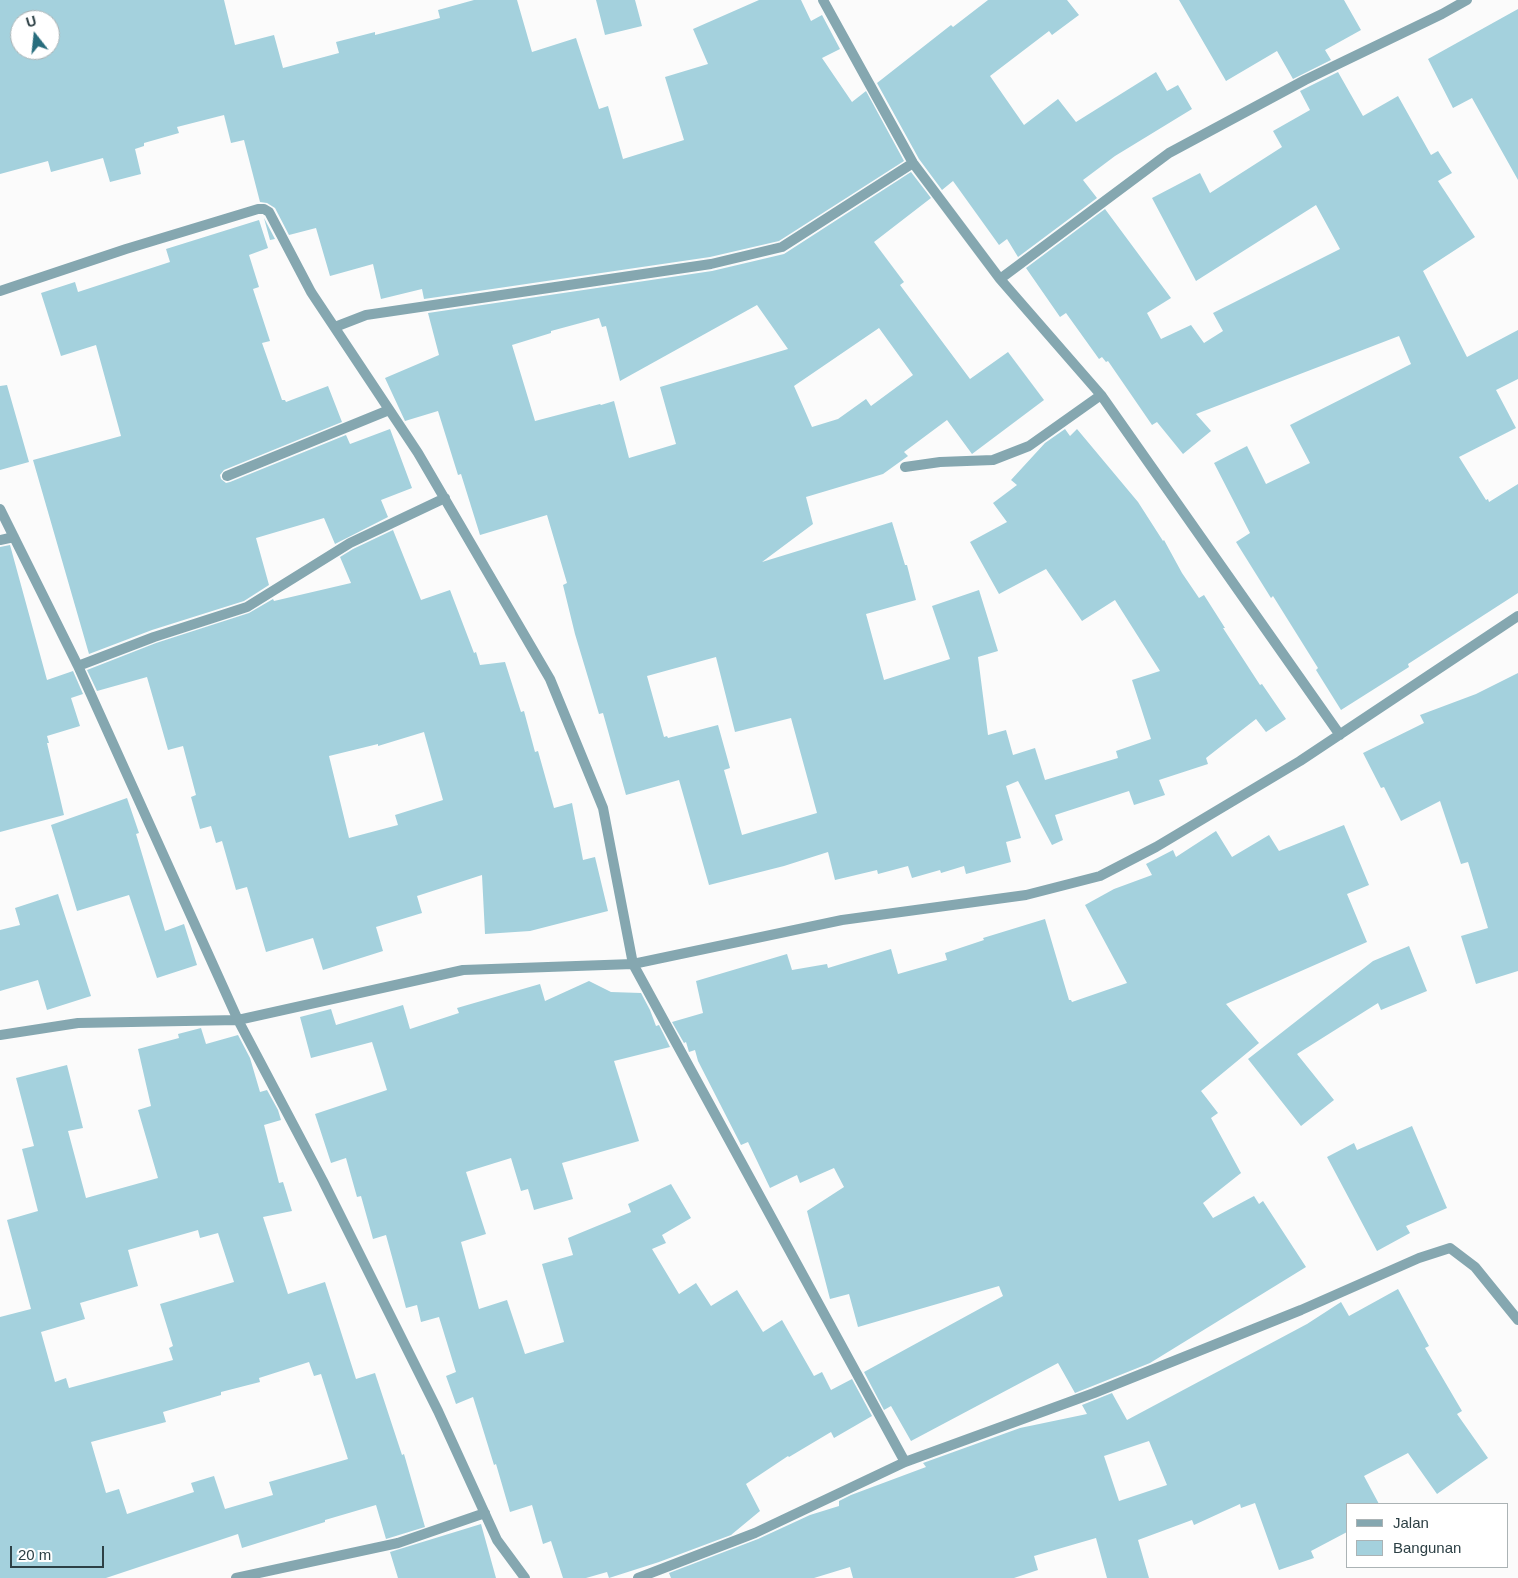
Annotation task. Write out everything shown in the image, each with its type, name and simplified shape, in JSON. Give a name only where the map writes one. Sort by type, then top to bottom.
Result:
[{"type":"street","points":[[823,0],[913,163],[1000,279],[1101,395],[1340,735]]},
{"type":"street","points":[[1000,279],[1169,153],[1305,80],[1467,0]]},
{"type":"street","points":[[334,327],[366,315],[711,264],[782,247],[913,163]]},
{"type":"street","points":[[0,292],[126,249],[258,209],[264,209],[269,212],[311,292],[390,410],[445,498],[550,679],[603,808],[633,964],[905,1462]]},
{"type":"street","points":[[906,467],[940,462],[993,460],[1029,446],[1101,395]]},
{"type":"street","points":[[227,476],[390,410]]},
{"type":"street","points":[[78,666],[154,637],[248,607],[350,543],[445,498]]},
{"type":"street","points":[[0,509],[78,666],[238,1020],[323,1181],[438,1411],[497,1540],[525,1578]]},
{"type":"street","points":[[0,540],[14,537]]},
{"type":"street","points":[[0,1035],[78,1023],[238,1020],[463,970],[633,964],[842,920],[1026,895],[1100,876],[1164,842],[1300,761],[1518,616]]},
{"type":"street","points":[[638,1578],[754,1533],[905,1462],[1094,1393],[1301,1310],[1419,1258],[1450,1248],[1474,1267],[1518,1320]]},
{"type":"street","points":[[236,1578],[398,1543],[485,1513]]},
{"type":"building","points":[[0,0],[224,0],[235,45],[274,35],[283,68],[339,53],[336,42],[375,32],[375,35],[440,18],[438,10],[474,0],[517,0],[532,52],[576,38],[599,109],[608,106],[623,159],[684,140],[665,77],[708,64],[693,29],[759,0],[801,0],[811,21],[822,15],[840,49],[822,58],[852,102],[866,91],[904,161],[779,241],[710,257],[424,299],[422,289],[381,299],[373,264],[330,276],[316,228],[289,235],[275,208],[267,203],[260,202],[244,140],[231,143],[224,115],[177,127],[179,133],[144,143],[144,146],[135,149],[141,174],[110,182],[103,158],[51,172],[48,161],[0,174]]},
{"type":"building","points":[[596,0],[635,0],[642,26],[605,35]]},
{"type":"building","points":[[988,0],[1067,0],[1079,15],[1052,35],[1049,31],[990,76],[1024,125],[1058,99],[1076,122],[1156,72],[1167,91],[1178,85],[1192,109],[1115,156],[1083,180],[1097,198],[1018,257],[1007,239],[999,245],[953,181],[942,190],[919,159],[877,83],[951,25],[953,27]]},
{"type":"building","points":[[1179,0],[1344,0],[1361,30],[1325,50],[1331,60],[1293,79],[1277,51],[1226,81]]},
{"type":"building","points":[[1518,9],[1518,180],[1472,98],[1453,108],[1428,59]]},
{"type":"building","points":[[1338,72],[1363,116],[1398,96],[1431,155],[1438,151],[1452,173],[1438,181],[1475,237],[1423,271],[1467,357],[1518,330],[1518,379],[1496,390],[1516,428],[1459,457],[1489,502],[1518,484],[1518,593],[1408,664],[1409,667],[1341,710],[1316,670],[1318,668],[1273,596],[1271,598],[1236,542],[1250,533],[1214,463],[1247,446],[1266,484],[1310,463],[1290,425],[1411,364],[1399,336],[1196,414],[1211,431],[1183,454],[1157,422],[1152,425],[1108,361],[1106,362],[1102,357],[1099,359],[1066,313],[1060,317],[1026,268],[1105,209],[1171,298],[1147,313],[1161,339],[1191,325],[1204,343],[1223,331],[1213,313],[1340,249],[1316,205],[1196,281],[1152,198],[1200,173],[1210,193],[1282,147],[1273,131],[1310,110],[1300,91]]},
{"type":"building","points":[[911,172],[931,198],[874,242],[904,282],[900,285],[970,379],[1008,352],[1044,400],[972,454],[947,420],[904,452],[908,456],[883,474],[806,497],[813,524],[762,562],[892,522],[905,565],[907,565],[916,600],[866,614],[884,680],[950,659],[932,606],[979,590],[998,651],[978,657],[988,735],[1006,730],[1013,755],[1035,748],[1045,780],[1118,758],[1116,751],[1151,739],[1132,680],[1160,671],[1115,600],[1082,621],[1046,569],[999,594],[970,542],[1007,522],[993,503],[1017,485],[1011,480],[1045,443],[1065,429],[1070,436],[1077,429],[1138,502],[1164,540],[1182,573],[1199,598],[1204,595],[1260,685],[1262,684],[1286,719],[1266,732],[1256,719],[1206,758],[1208,764],[1159,780],[1165,795],[1134,805],[1129,791],[1055,815],[1063,840],[1052,845],[1018,781],[1006,786],[1021,838],[1006,842],[1011,862],[966,874],[964,866],[941,873],[940,870],[912,878],[908,866],[878,874],[877,870],[835,880],[828,852],[784,866],[709,885],[679,780],[626,795],[603,713],[599,714],[575,634],[563,585],[567,583],[547,515],[480,535],[461,474],[458,475],[438,411],[405,421],[385,378],[439,355],[428,313],[712,271],[784,254]],"holes":[[[757,305],[788,349],[660,387],[676,444],[629,458],[614,401],[535,421],[512,345],[551,333],[551,331],[599,318],[602,327],[606,326],[620,381]],[[879,328],[913,375],[871,406],[866,399],[838,419],[812,427],[794,386]],[[716,657],[735,732],[791,718],[817,813],[742,835],[724,770],[730,768],[718,725],[668,738],[667,736],[664,737],[647,676]]]},
{"type":"building","points":[[264,218],[275,239],[270,240]]},
{"type":"building","points":[[259,220],[268,248],[249,255],[259,287],[253,289],[270,341],[262,343],[282,400],[286,402],[328,386],[342,422],[224,470],[220,475],[221,479],[226,483],[230,482],[346,435],[350,444],[390,429],[412,488],[381,500],[388,517],[335,544],[324,518],[256,538],[269,585],[244,601],[152,630],[89,654],[33,460],[121,436],[96,345],[61,356],[41,293],[75,282],[78,292],[170,262],[166,249]]},
{"type":"building","points":[[7,385],[29,462],[0,470],[0,386]]},
{"type":"building","points":[[393,530],[421,600],[450,590],[480,665],[505,662],[521,712],[524,711],[535,752],[538,751],[554,808],[572,803],[583,860],[595,857],[608,911],[530,931],[485,934],[482,875],[417,896],[422,913],[376,927],[383,951],[323,970],[313,938],[266,952],[247,887],[236,890],[222,841],[216,843],[211,826],[200,829],[191,797],[196,795],[183,746],[168,750],[147,677],[97,691],[87,670],[156,643],[249,613],[273,599],[274,601],[351,583],[340,557]],"holes":[[[424,732],[443,800],[395,815],[398,825],[349,838],[329,756],[378,744],[378,746]]]},
{"type":"building","points":[[10,545],[47,680],[73,671],[83,694],[71,698],[80,726],[47,736],[64,815],[0,832],[0,547]]},
{"type":"building","points":[[1518,673],[1518,971],[1476,984],[1461,936],[1488,928],[1468,862],[1461,864],[1440,801],[1401,821],[1384,787],[1381,788],[1363,753],[1424,723],[1420,715],[1476,694]]},
{"type":"building","points":[[127,798],[139,833],[136,834],[165,931],[184,924],[197,965],[157,978],[129,895],[77,911],[51,825]]},
{"type":"building","points":[[1344,825],[1369,885],[1347,894],[1367,942],[1226,1004],[1259,1043],[1201,1091],[1218,1113],[1211,1118],[1241,1173],[1203,1203],[1213,1218],[1254,1196],[1259,1204],[1263,1201],[1306,1267],[1150,1363],[1075,1393],[1058,1363],[911,1441],[891,1406],[884,1410],[864,1372],[1003,1296],[999,1286],[858,1327],[849,1294],[830,1299],[807,1211],[844,1187],[834,1168],[800,1183],[797,1175],[770,1188],[748,1142],[741,1145],[698,1061],[695,1050],[689,1052],[686,1042],[684,1043],[672,1022],[703,1013],[696,981],[787,954],[792,970],[827,964],[828,968],[891,949],[898,974],[947,960],[945,953],[984,940],[983,938],[1045,919],[1069,1000],[1072,1002],[1127,983],[1085,905],[1114,889],[1152,875],[1146,864],[1173,850],[1176,857],[1216,831],[1232,857],[1269,835],[1279,851]]},
{"type":"building","points":[[58,894],[91,996],[47,1010],[38,980],[0,991],[0,930],[20,925],[15,908]]},
{"type":"building","points":[[1409,946],[1427,991],[1381,1010],[1378,1003],[1297,1054],[1334,1100],[1301,1126],[1248,1059],[1373,961]]},
{"type":"building","points":[[589,981],[611,992],[641,993],[656,1026],[659,1025],[670,1047],[614,1061],[639,1141],[562,1163],[573,1199],[534,1210],[528,1189],[521,1191],[511,1158],[466,1172],[486,1234],[461,1242],[479,1309],[507,1300],[525,1354],[564,1342],[542,1264],[573,1255],[568,1238],[631,1212],[628,1204],[671,1184],[691,1218],[662,1235],[666,1243],[652,1249],[679,1294],[696,1283],[711,1306],[737,1290],[763,1332],[782,1320],[814,1376],[822,1372],[831,1390],[852,1379],[872,1416],[834,1438],[831,1432],[788,1456],[746,1484],[760,1511],[731,1535],[659,1562],[609,1578],[607,1572],[586,1578],[563,1578],[551,1541],[543,1544],[532,1505],[510,1512],[473,1397],[456,1404],[446,1376],[456,1372],[439,1317],[421,1322],[417,1305],[406,1308],[386,1235],[373,1239],[361,1196],[357,1197],[346,1158],[331,1163],[315,1114],[387,1090],[372,1042],[311,1058],[300,1017],[331,1009],[336,1025],[403,1005],[410,1029],[459,1013],[457,1008],[540,984],[545,1001]]},
{"type":"building","points":[[201,1028],[206,1044],[238,1035],[250,1058],[260,1092],[267,1090],[278,1110],[281,1120],[264,1125],[279,1183],[283,1182],[292,1211],[263,1217],[288,1294],[325,1282],[356,1379],[375,1373],[402,1455],[404,1454],[425,1527],[386,1539],[376,1505],[242,1548],[238,1534],[106,1578],[0,1578],[0,1317],[31,1309],[7,1220],[38,1211],[22,1149],[34,1146],[16,1078],[67,1065],[83,1128],[68,1131],[86,1198],[158,1178],[138,1110],[151,1106],[138,1049],[179,1038],[178,1034]],"holes":[[[198,1230],[200,1238],[218,1233],[234,1282],[160,1304],[173,1346],[169,1348],[173,1360],[69,1388],[66,1378],[55,1382],[41,1332],[85,1319],[80,1303],[138,1286],[128,1250]],[[309,1362],[314,1376],[321,1374],[348,1459],[269,1482],[273,1495],[225,1509],[214,1476],[191,1483],[194,1492],[127,1514],[119,1489],[106,1493],[91,1442],[166,1422],[163,1412],[221,1395],[221,1392],[260,1382],[259,1378]]]},
{"type":"building","points":[[1412,1126],[1447,1208],[1406,1226],[1410,1233],[1377,1251],[1327,1157],[1354,1143],[1357,1150]]},
{"type":"building","points":[[1398,1289],[1429,1346],[1425,1348],[1462,1411],[1457,1414],[1488,1458],[1437,1494],[1408,1453],[1364,1476],[1378,1503],[1346,1503],[1346,1533],[1311,1551],[1314,1558],[1279,1570],[1255,1503],[1241,1508],[1240,1504],[1194,1525],[1192,1520],[1138,1540],[1149,1578],[1107,1578],[1096,1538],[1034,1556],[1038,1570],[1014,1578],[853,1578],[850,1567],[814,1578],[671,1578],[669,1573],[758,1539],[810,1515],[839,1506],[839,1501],[851,1495],[926,1467],[923,1463],[1020,1428],[1087,1414],[1082,1405],[1112,1393],[1127,1420],[1307,1324],[1341,1302],[1349,1316]],"holes":[[[1149,1441],[1167,1485],[1119,1501],[1104,1456]]]},
{"type":"building","points":[[481,1524],[496,1578],[398,1578],[390,1552]]}]
